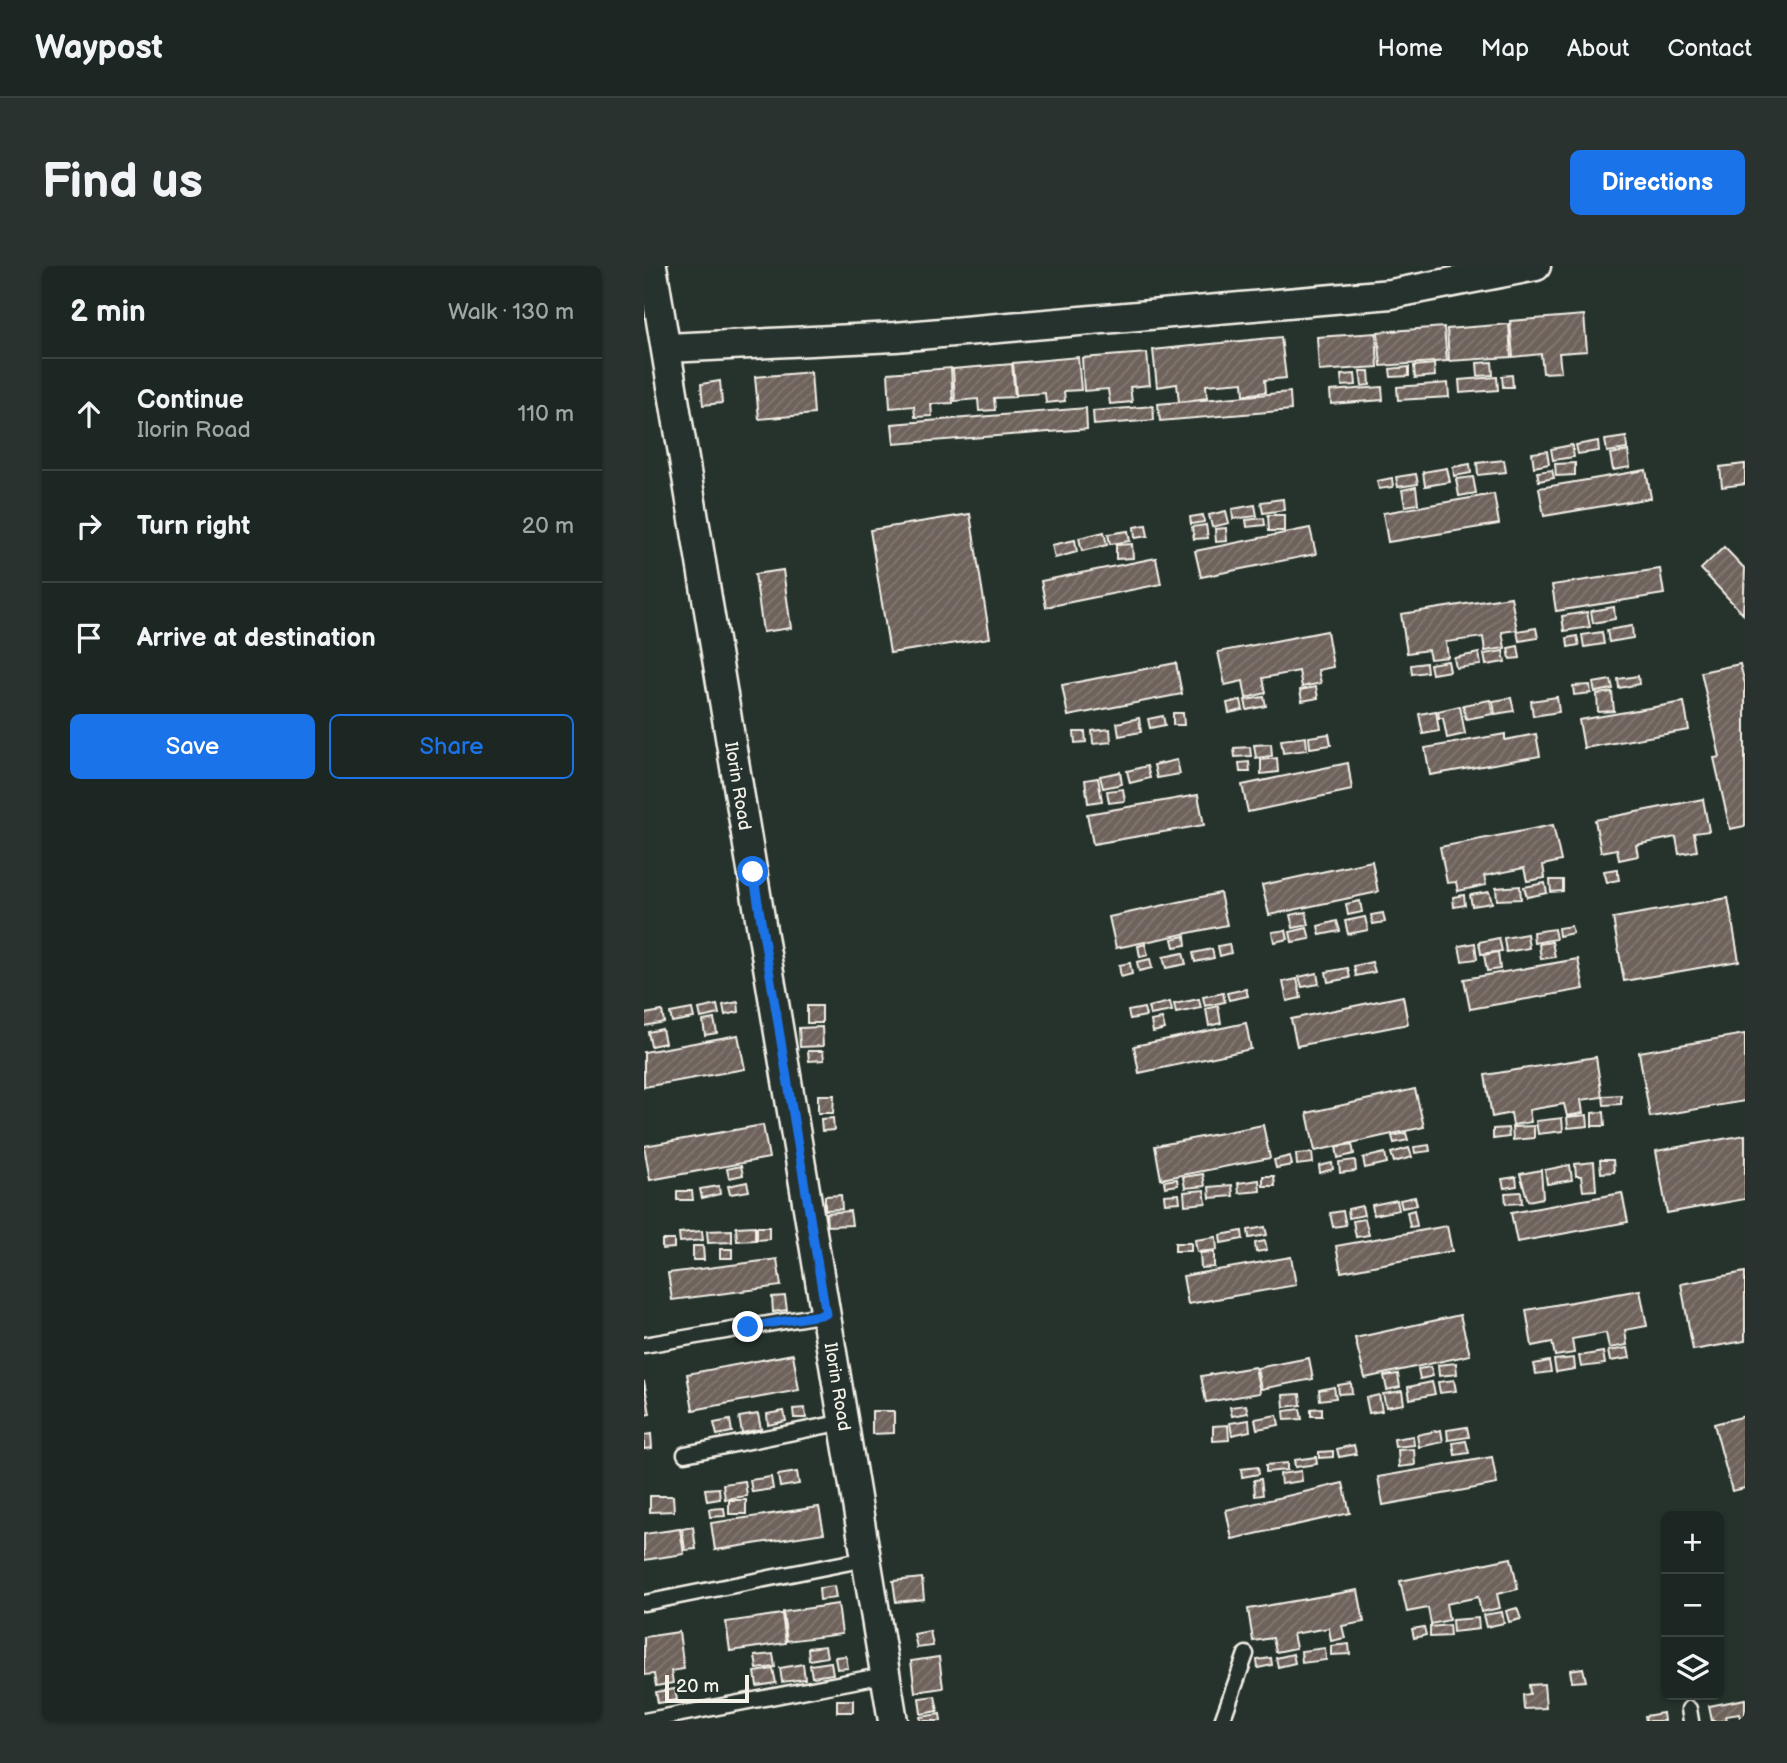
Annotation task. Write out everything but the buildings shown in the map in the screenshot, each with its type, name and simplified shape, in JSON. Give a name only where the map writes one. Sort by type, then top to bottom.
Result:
[{"type":"street","points":[[667,348],[895,337],[1391,294],[1536,266]]},
{"type":"street","name":"Ilorin Road","points":[[650,268],[667,348],[893,1721]]},
{"type":"lane","points":[[644,1345],[826,1314]]},
{"type":"lane","points":[[685,1454],[844,1422]]},
{"type":"lane","points":[[644,1603],[866,1559]]},
{"type":"lane","points":[[1222,1721],[1246,1654]]},
{"type":"lane","points":[[644,1721],[885,1675]]},
{"type":"route","points":[[748,1327],[826,1314],[753,872]]}]
